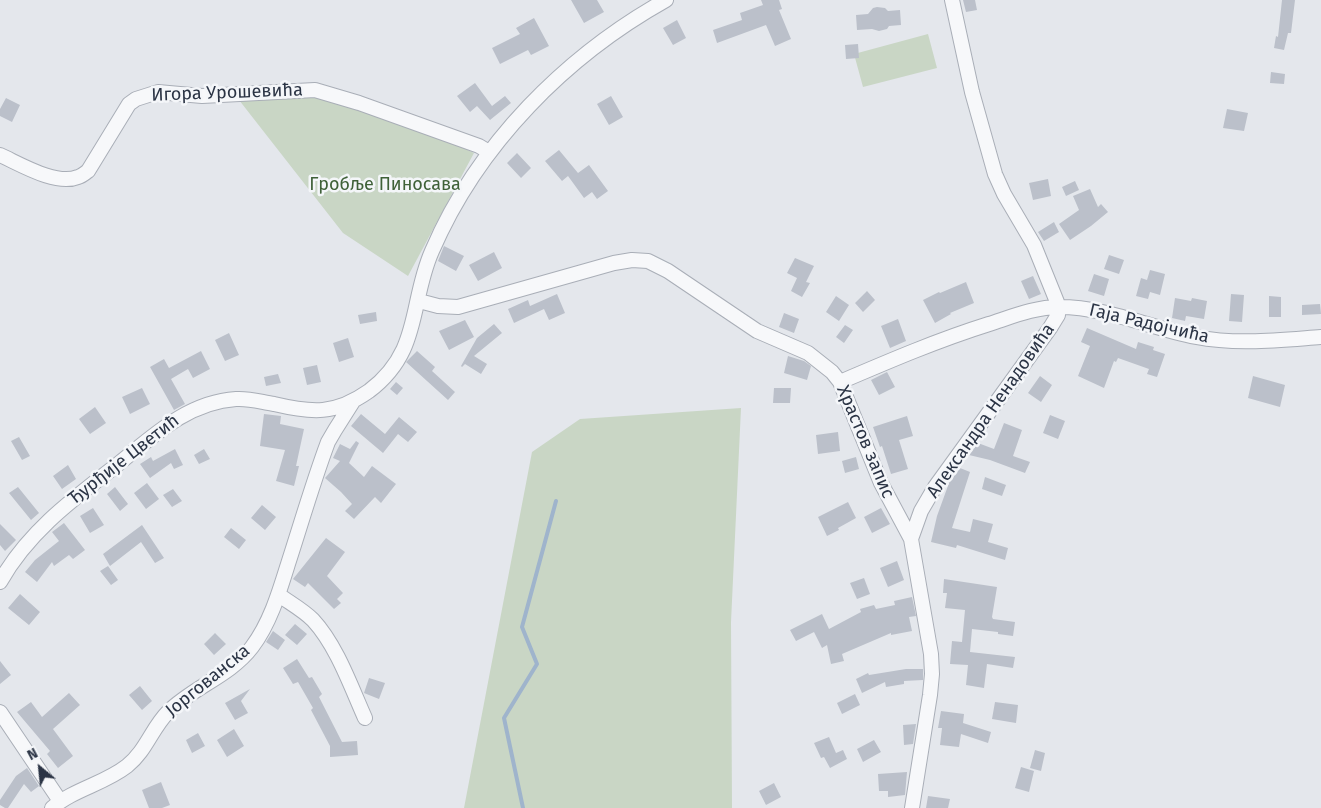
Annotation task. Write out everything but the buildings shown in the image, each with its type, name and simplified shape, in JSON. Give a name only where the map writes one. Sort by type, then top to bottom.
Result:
[{"type":"street","name":"Ђурђије Цветић","points":[[0,582],[4,566],[59,511],[154,435],[186,414],[214,402],[236,399],[252,399],[302,411],[338,407],[354,400],[379,382],[397,362],[409,337],[432,250],[460,196],[490,152],[507,130],[591,50],[666,0]]},
{"type":"street","name":"Александра Ненадовића","points":[[911,539],[921,510],[935,487],[1058,315],[1058,307],[1038,254],[1004,194],[995,174],[972,92],[952,0]]},
{"type":"street","name":"Игора Урошевића","points":[[0,155],[55,178],[78,177],[88,171],[130,104],[136,98],[158,92],[211,96],[304,90],[325,92],[359,103],[479,146],[490,152]]},
{"type":"street","name":"Храстов запис","points":[[418,301],[438,306],[458,307],[614,263],[632,260],[648,261],[668,271],[757,330],[808,353],[832,372],[840,382],[881,483],[911,539],[931,654],[932,674],[912,808]]},
{"type":"street","name":"Гаја Радојчића","points":[[840,382],[968,330],[1038,309],[1058,307],[1102,312],[1170,331],[1216,340],[1269,341],[1321,338]]},
{"type":"street","name":"Јоргованска","points":[[56,804],[69,795],[115,774],[134,760],[169,711],[225,672],[252,647],[279,595],[328,442],[354,400]]},
{"type":"street","points":[[894,510],[905,512],[921,510]]},
{"type":"street","points":[[279,595],[311,619],[324,635],[343,670],[365,718]]},
{"type":"street","points":[[0,712],[56,804]]},
{"type":"green space","points":[[928,34],[937,68],[863,87],[854,54]]},
{"type":"green space","name":"Гробље Пиносава","points":[[285,94],[321,97],[427,131],[474,153],[408,276],[343,233],[239,100]]},
{"type":"green space","points":[[741,408],[731,622],[732,808],[464,808],[532,452],[580,419]]},
{"type":"waterway","points":[[523,808],[504,718],[537,664],[522,627],[556,501]]}]
